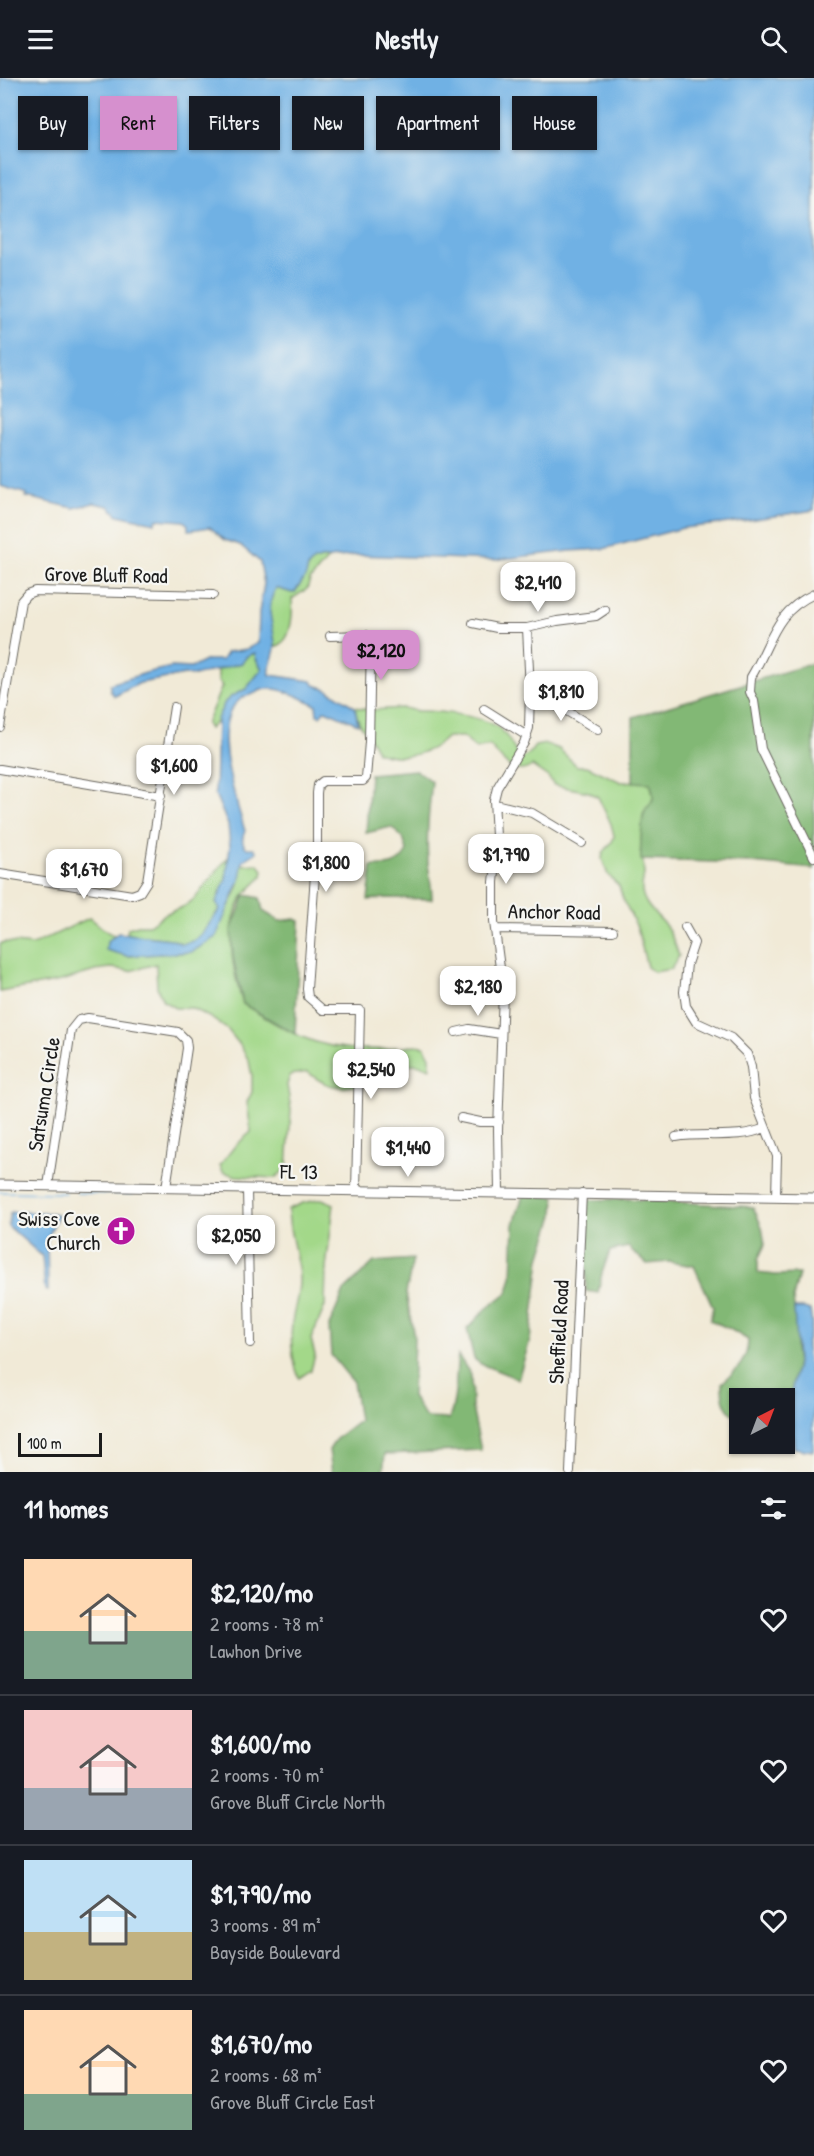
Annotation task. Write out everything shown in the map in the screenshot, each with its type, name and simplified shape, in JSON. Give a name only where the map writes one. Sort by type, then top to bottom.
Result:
[{"type":"main road","name":"FL 13","points":[[0,1185],[814,1198]]},
{"type":"street","name":"Grove Bluff Road","points":[[0,727],[21,601],[27,594],[35,591],[213,595]]},
{"type":"street","points":[[814,594],[793,608],[779,622],[751,677],[749,687],[754,701],[760,749],[814,857]]},
{"type":"street","points":[[473,623],[497,628],[527,628],[596,616],[605,610]]},
{"type":"street","points":[[499,1192],[503,991],[493,892],[497,854],[495,804],[497,788],[527,736],[530,698],[527,628]]},
{"type":"street","points":[[330,636],[366,634],[371,638],[366,778],[363,782],[323,781],[318,788],[318,845],[307,989],[308,997],[323,1010],[360,1010],[356,1191]]},
{"type":"street","points":[[530,698],[560,707],[598,730]]},
{"type":"street","points":[[0,874],[132,895],[140,892],[147,881],[174,707]]},
{"type":"street","points":[[484,709],[527,736]]},
{"type":"street","points":[[0,769],[161,796]]},
{"type":"street","points":[[495,804],[532,813],[582,843]]},
{"type":"street","points":[[685,927],[694,943],[687,964],[684,992],[686,1006],[696,1022],[731,1038],[747,1054],[751,1067],[754,1098],[777,1156],[776,1197]]},
{"type":"street","name":"Anchor Road","points":[[495,929],[613,931]]},
{"type":"street","name":"Satsuma Circle","points":[[48,1185],[72,1030],[79,1020],[88,1018],[178,1032],[186,1041],[187,1048],[166,1188]]},
{"type":"street","points":[[456,1032],[469,1029],[501,1034]]},
{"type":"street","points":[[461,1118],[480,1122],[499,1122]]},
{"type":"street","points":[[676,1137],[704,1134],[736,1135],[765,1128]]},
{"type":"street","points":[[247,1189],[250,1343]]},
{"type":"street","name":"Sheffield Road","points":[[570,1472],[582,1193]]},
{"type":"green space","points":[[329,558],[310,580],[307,589],[292,599],[290,628],[282,643],[274,647],[270,610],[276,588],[292,593],[306,576],[307,567],[314,560]]},
{"type":"green space","points":[[256,653],[256,659],[262,669],[246,689],[225,702],[217,721],[209,729],[206,724],[222,686],[218,680],[218,668],[242,663],[247,656]]},
{"type":"green space","points":[[814,663],[814,869],[752,863],[641,860],[643,817],[653,796],[650,783],[633,782],[633,717]]},
{"type":"green space","points":[[355,707],[374,710],[403,708],[473,718],[493,724],[500,729],[521,759],[535,746],[546,744],[559,749],[577,766],[587,766],[621,782],[650,783],[653,800],[645,811],[642,823],[644,873],[642,891],[647,905],[666,926],[676,947],[679,956],[671,969],[654,972],[647,967],[637,927],[619,886],[608,875],[602,859],[603,853],[614,836],[598,797],[589,792],[554,785],[548,777],[532,766],[519,770],[513,769],[490,746],[476,749],[463,737],[447,737],[432,748],[415,755],[396,756],[377,752],[358,720]]},
{"type":"green space","points":[[416,770],[432,782],[427,842],[432,899],[368,900],[372,866],[397,863],[407,851],[403,838],[391,827],[366,833],[370,774]]},
{"type":"green space","points":[[229,856],[226,879],[216,903],[220,908],[202,934],[193,941],[182,944],[171,939],[126,934],[128,928],[149,925],[165,914],[185,906],[195,898]]},
{"type":"green space","points":[[258,864],[263,870],[262,877],[245,894],[238,906],[232,933],[233,962],[243,1004],[287,1030],[317,1042],[350,1049],[396,1047],[398,1049],[414,1045],[424,1046],[430,1057],[430,1068],[415,1064],[400,1066],[357,1085],[342,1087],[326,1084],[308,1072],[290,1075],[287,1085],[291,1110],[287,1168],[275,1178],[236,1176],[223,1172],[220,1165],[234,1147],[251,1132],[247,1102],[252,1092],[249,1061],[228,1030],[211,1018],[191,1008],[175,1008],[163,1001],[157,987],[156,964],[130,971],[102,969],[61,981],[0,992],[0,944],[4,942],[33,945],[89,918],[108,933],[115,935],[107,942],[128,956],[192,952],[232,901],[241,877],[241,865]]},
{"type":"green space","points":[[245,895],[260,898],[263,911],[279,921],[295,919],[300,921],[295,1034],[243,1004],[233,957],[231,930]]},
{"type":"green space","points":[[523,1195],[555,1197],[554,1215],[540,1259],[530,1340],[518,1379],[474,1359],[467,1329],[486,1309],[508,1292],[512,1277],[514,1224]]},
{"type":"green space","points":[[322,1199],[334,1204],[326,1268],[325,1306],[311,1339],[315,1355],[311,1370],[299,1378],[291,1337],[299,1278],[288,1209]]},
{"type":"green space","points":[[627,1199],[753,1207],[762,1227],[765,1245],[758,1259],[758,1273],[799,1274],[793,1298],[797,1333],[795,1348],[797,1363],[792,1388],[729,1388],[729,1411],[723,1399],[722,1383],[741,1364],[748,1340],[710,1320],[713,1307],[694,1266],[669,1262],[647,1264],[628,1247],[610,1251],[598,1293],[586,1291],[586,1200]]},
{"type":"green space","points":[[413,1259],[406,1293],[414,1337],[412,1397],[426,1418],[449,1419],[455,1396],[458,1355],[471,1375],[472,1408],[481,1450],[385,1454],[383,1472],[332,1472],[329,1450],[336,1439],[359,1421],[353,1382],[331,1355],[329,1326],[344,1291],[374,1262]]},
{"type":"water","points":[[0,78],[814,78],[814,510],[683,528],[603,549],[494,560],[357,555],[321,559],[314,561],[308,567],[306,576],[295,592],[276,588],[270,604],[275,648],[270,675],[312,681],[314,685],[325,688],[355,707],[358,724],[325,710],[320,716],[317,715],[316,705],[278,690],[264,689],[237,702],[229,716],[225,734],[226,755],[245,831],[243,842],[247,848],[254,848],[257,852],[243,863],[242,875],[216,937],[192,952],[127,956],[106,950],[107,942],[118,933],[171,939],[182,944],[193,941],[202,934],[220,909],[216,903],[226,879],[230,846],[228,825],[215,794],[217,719],[225,702],[246,689],[262,669],[255,653],[247,656],[242,663],[194,676],[185,675],[140,683],[115,696],[110,691],[110,684],[172,667],[191,668],[207,660],[222,660],[227,652],[247,649],[258,643],[259,612],[264,584],[260,562],[240,545],[225,540],[210,527],[188,530],[188,525],[184,521],[156,519],[155,523],[118,515],[109,506],[94,503],[74,508],[26,497],[27,494],[0,486]]},
{"type":"water","points":[[12,1212],[58,1215],[47,1240],[48,1291],[45,1290],[42,1256],[8,1226]]},
{"type":"water","points":[[794,1308],[804,1308],[810,1310],[812,1324],[806,1346],[810,1372],[814,1375],[813,1451],[795,1448],[795,1388],[792,1388],[797,1363]]},
{"type":"waterway","points":[[0,1192],[65,1193]]},
{"type":"waterway","points":[[77,1193],[133,1194]]},
{"type":"place","name":"Swiss Cove Church","points":[[121,1231]]}]
